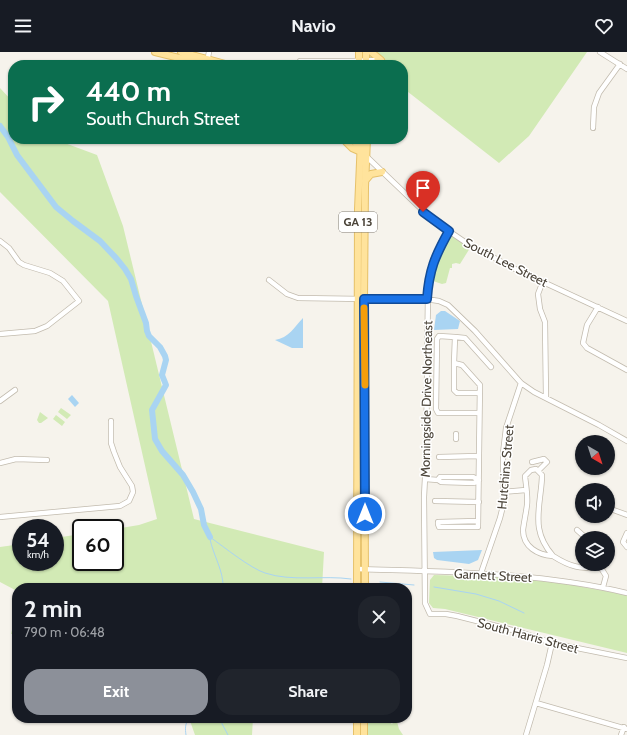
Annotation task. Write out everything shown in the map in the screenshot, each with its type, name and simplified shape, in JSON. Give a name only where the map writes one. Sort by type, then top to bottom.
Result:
[{"type":"main road","points":[[155,52],[194,60]]},
{"type":"main road","points":[[181,52],[201,60]]},
{"type":"main road","points":[[371,52],[381,60]]},
{"type":"main road","name":"South Lee Street","points":[[348,144],[367,157]]},
{"type":"main road","name":"South Lee Street","points":[[356,144],[361,152]]},
{"type":"main road","name":"GA 13","points":[[361,144],[358,208],[361,299],[365,583]]},
{"type":"main road","name":"GA 13","points":[[357,583],[361,299],[367,144]]},
{"type":"main road","points":[[365,184],[371,174],[375,172],[382,172]]},
{"type":"main road","points":[[357,723],[357,734]]},
{"type":"main road","points":[[364,723],[364,735]]},
{"type":"street","points":[[600,52],[627,69]]},
{"type":"street","points":[[593,128],[594,107],[599,93],[620,64]]},
{"type":"street","name":"South Lee Street","points":[[367,157],[423,212],[468,244],[496,259],[627,321]]},
{"type":"street","name":"Morningside Drive Northeast","points":[[430,614],[425,603],[426,572],[424,503],[427,299],[429,276],[433,263],[449,231]]},
{"type":"street","points":[[0,241],[9,248],[19,262],[50,273],[63,281],[79,301],[47,326],[35,330],[0,334]]},
{"type":"street","points":[[269,280],[293,297],[427,299],[439,301],[448,305],[475,331],[521,383],[546,398],[599,424],[627,441]]},
{"type":"street","points":[[543,281],[538,294],[540,309],[545,322],[546,398]]},
{"type":"street","points":[[598,307],[587,325],[583,343],[587,348],[627,369]]},
{"type":"street","points":[[479,413],[438,413],[436,409],[437,339],[439,336],[465,338],[491,367]]},
{"type":"street","points":[[455,337],[454,390],[457,393],[480,393]]},
{"type":"street","points":[[454,363],[462,365],[480,385],[478,524],[456,524]]},
{"type":"street","name":"Hutchins Street","points":[[481,573],[503,506],[503,453],[506,428],[521,383]]},
{"type":"street","points":[[0,401],[15,390]]},
{"type":"street","points":[[0,517],[120,506],[129,501],[133,492],[132,486],[120,467],[111,443],[111,421]]},
{"type":"street","points":[[439,456],[478,456]]},
{"type":"street","points":[[0,463],[16,459],[47,460]]},
{"type":"street","points":[[532,462],[544,459],[547,462],[538,471]]},
{"type":"street","points":[[553,556],[535,552],[524,537],[523,528],[527,502],[525,476],[531,470],[536,470],[542,475],[538,528],[543,543],[553,556],[564,563],[575,567]]},
{"type":"street","points":[[425,479],[438,480],[441,482],[473,477],[479,480]]},
{"type":"street","points":[[503,492],[526,490]]},
{"type":"street","points":[[434,501],[479,502]]},
{"type":"street","points":[[615,511],[627,515]]},
{"type":"street","points":[[627,533],[623,542],[627,547]]},
{"type":"street","name":"Garnett Street","points":[[358,569],[481,573],[540,577],[603,587],[627,593]]},
{"type":"street","points":[[603,587],[606,576],[604,571]]},
{"type":"street","name":"South Harris Street","points":[[430,614],[457,616],[520,632],[552,643],[627,658]]},
{"type":"street","points":[[526,735],[552,643]]},
{"type":"street","points":[[536,703],[625,728],[621,735]]},
{"type":"green space","points":[[365,52],[587,52],[529,136],[499,163],[408,92],[408,60],[365,59]]},
{"type":"green space","points":[[0,88],[8,97],[8,144],[67,144],[97,155],[123,226],[194,519],[324,552],[322,583],[12,583],[12,588],[0,582],[0,547],[12,545],[12,571],[64,571],[64,537],[72,535],[72,571],[124,571],[124,528],[139,525],[157,519],[108,301],[0,192]]},
{"type":"green space","points":[[453,236],[470,248],[460,264],[452,264],[452,268],[450,268],[446,283],[442,284],[433,281],[434,270],[438,259],[449,238]]},
{"type":"green space","points":[[61,408],[71,415],[67,419],[58,412]]},
{"type":"green space","points":[[40,412],[48,418],[39,423],[37,420]]},
{"type":"green space","points":[[56,415],[65,422],[62,426],[53,419]]},
{"type":"green space","points":[[360,432],[363,441],[361,530],[360,520]]},
{"type":"green space","points":[[434,575],[533,578],[627,595],[627,653],[445,609],[433,608],[429,603],[430,580]]},
{"type":"green space","points":[[191,723],[253,723],[252,735],[195,735]]},
{"type":"green space","points":[[367,723],[397,723],[403,735],[367,735]]},
{"type":"water","points":[[441,311],[445,311],[460,321],[458,329],[434,330],[436,315]]},
{"type":"water","points":[[303,318],[303,348],[292,348],[275,340],[288,335]]},
{"type":"water","points":[[72,395],[79,403],[75,407],[68,399]]},
{"type":"water","points":[[482,550],[478,560],[469,564],[437,560],[434,558],[433,552]]},
{"type":"waterway","points":[[0,126],[8,137]]},
{"type":"waterway","points":[[12,144],[17,155],[56,207],[100,241],[117,259],[131,279],[149,336],[160,347],[166,360],[162,375],[166,385],[152,410],[155,439],[162,451],[183,475],[193,492],[201,509],[204,525],[210,537]]},
{"type":"waterway","points":[[210,537],[245,562],[265,573],[275,576],[351,579]]},
{"type":"waterway","points":[[210,539],[222,575],[223,583]]},
{"type":"waterway","points":[[380,582],[391,583]]},
{"type":"waterway","points":[[434,587],[476,594],[499,601],[524,613]]},
{"type":"waterway","points":[[186,735],[185,730],[187,723]]},
{"type":"waterway","points":[[222,723],[228,735]]},
{"type":"slow traffic","points":[[364,308],[365,385]]},
{"type":"route","points":[[365,514],[364,299],[427,299],[429,276],[433,263],[436,254],[449,231],[423,212]]}]
